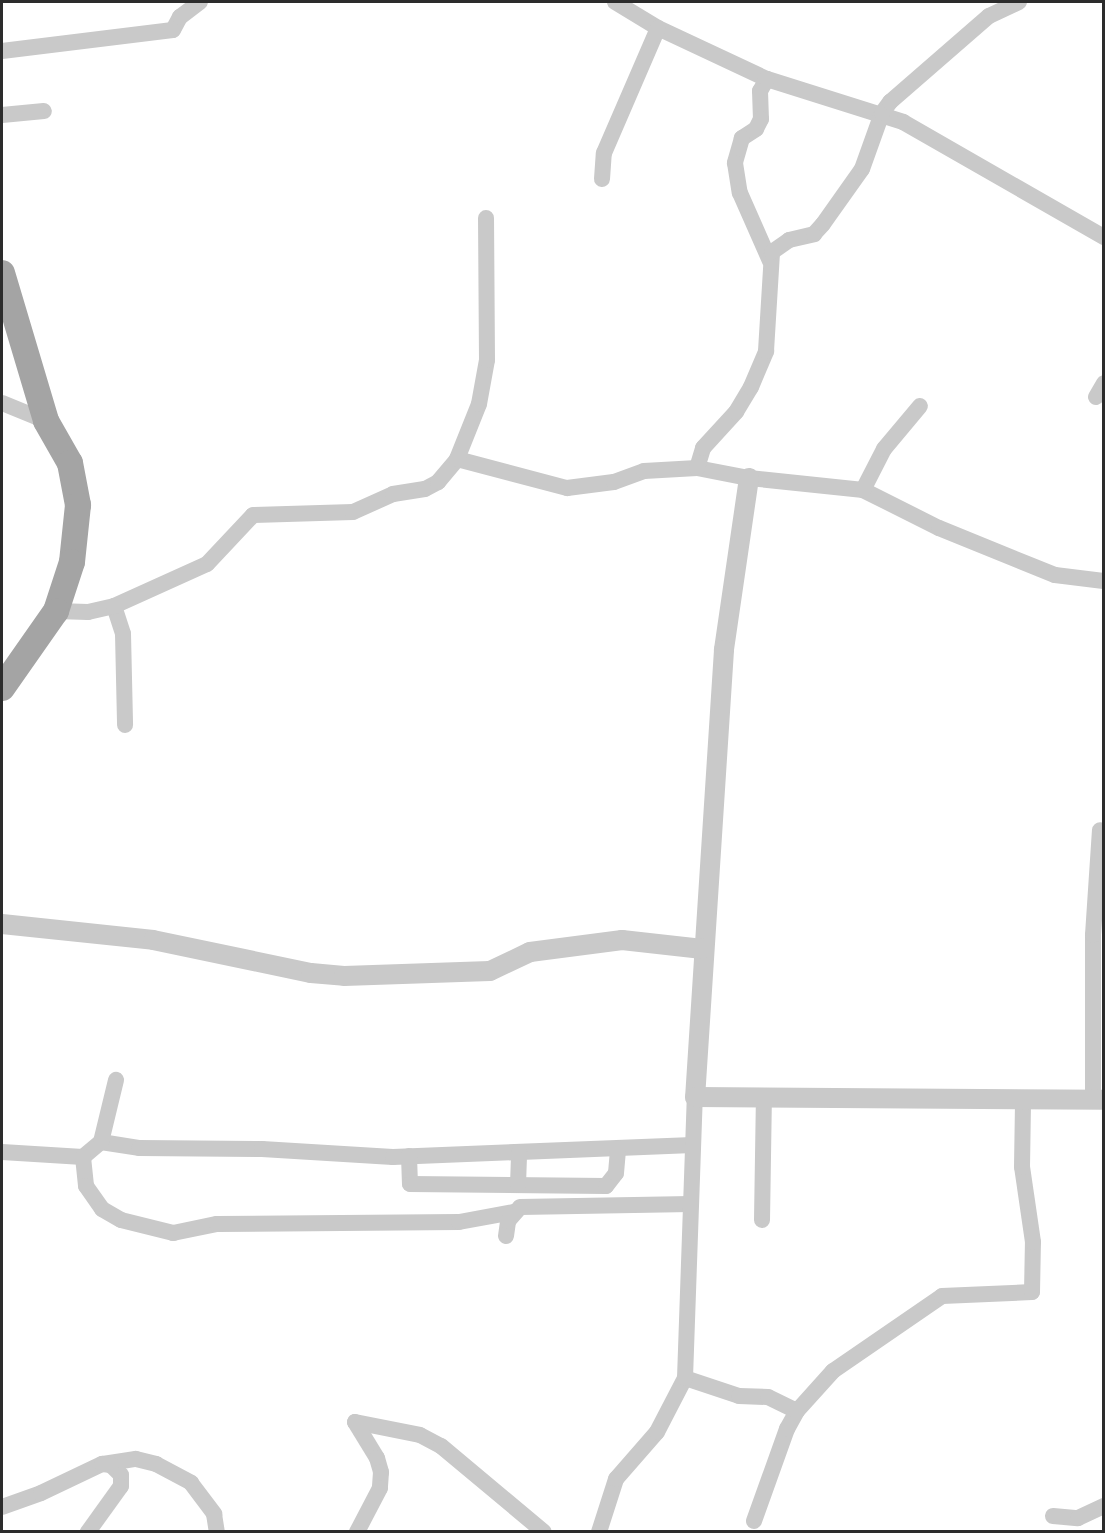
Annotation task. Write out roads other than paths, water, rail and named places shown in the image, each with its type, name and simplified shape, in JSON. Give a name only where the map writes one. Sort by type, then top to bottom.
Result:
[{"type":"main road","points":[[2,273],[46,421],[70,463],[78,505],[72,562],[56,610],[2,688]]},
{"type":"street","points":[[2,51],[173,30],[180,17],[200,2]]},
{"type":"street","points":[[615,2],[658,28],[767,80],[882,113],[960,153],[1104,237]]},
{"type":"street","points":[[697,468],[707,443],[736,412],[751,387],[766,351],[770,261],[778,246],[814,234],[823,224],[862,169],[882,113],[989,16],[1019,2]]},
{"type":"street","points":[[602,179],[604,153],[658,28]]},
{"type":"street","points":[[767,80],[760,91],[761,119],[756,129],[742,138],[735,163],[740,193],[770,261]]},
{"type":"street","points":[[2,115],[44,111]]},
{"type":"street","points":[[56,610],[88,612],[114,606],[207,564],[253,515],[353,512],[393,495],[425,489],[438,482],[457,459],[479,404],[487,360],[486,218]]},
{"type":"street","points":[[2,403],[46,421]]},
{"type":"street","points":[[864,490],[884,449],[920,406]]},
{"type":"street","points":[[457,459],[567,488],[614,482],[644,471],[697,468],[749,478],[864,490],[939,528],[1055,575],[1104,581]]},
{"type":"street","points":[[599,1532],[616,1479],[657,1432],[685,1378],[694,1097],[702,949],[724,650],[749,478]]},
{"type":"street","points":[[114,606],[123,634],[125,725]]},
{"type":"street","points":[[694,1097],[1099,1100],[1094,935],[1100,830]]},
{"type":"street","points":[[2,924],[153,940],[311,974],[344,976],[490,971],[531,952],[622,940],[702,949]]},
{"type":"street","points":[[2,1152],[83,1157],[101,1142],[116,1080]]},
{"type":"street","points":[[762,1220],[764,1097]]},
{"type":"street","points":[[754,1521],[797,1411],[856,1353],[942,1296],[1032,1292],[1033,1242],[1022,1167],[1023,1100]]},
{"type":"street","points":[[101,1142],[139,1148],[409,1156],[693,1145]]},
{"type":"street","points":[[409,1156],[411,1184],[606,1186],[616,1173],[618,1148]]},
{"type":"street","points":[[518,1185],[519,1152]]},
{"type":"street","points":[[83,1157],[86,1186],[102,1209],[121,1220],[173,1233],[217,1224],[459,1222],[514,1212],[520,1207],[691,1204]]},
{"type":"street","points":[[506,1236],[514,1212]]},
{"type":"street","points":[[685,1378],[739,1396],[768,1397],[797,1411]]},
{"type":"street","points":[[357,1532],[380,1488],[381,1472],[373,1450],[355,1422],[420,1435],[441,1446],[544,1532]]},
{"type":"street","points":[[2,1507],[41,1493],[102,1464],[136,1459],[156,1464],[191,1483],[214,1514],[217,1532]]},
{"type":"street","points":[[88,1532],[121,1486],[117,1468],[102,1464]]},
{"type":"street","points":[[1053,1516],[1077,1518],[1104,1506]]}]
